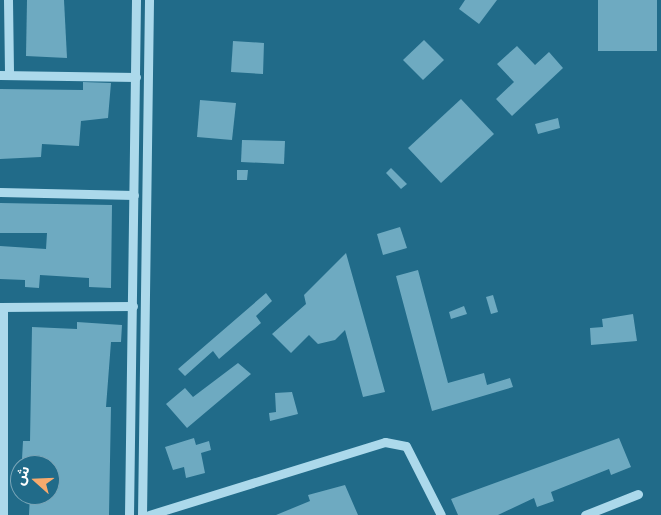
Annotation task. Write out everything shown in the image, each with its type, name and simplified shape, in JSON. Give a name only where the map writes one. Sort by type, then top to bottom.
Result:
[{"type":"street","points":[[8,0],[5,75],[136,77]]},
{"type":"street","points":[[129,515],[136,0]]},
{"type":"street","points":[[142,515],[149,0]]},
{"type":"street","points":[[0,192],[134,195]]},
{"type":"street","points":[[3,515],[2,307],[133,306]]},
{"type":"street","points":[[150,515],[386,442],[406,446],[440,515]]},
{"type":"street","points":[[586,515],[638,494]]},
{"type":"building","points":[[27,0],[64,0],[67,58],[26,56]]},
{"type":"building","points":[[465,0],[497,0],[479,24],[459,9]]},
{"type":"building","points":[[598,0],[657,0],[657,51],[598,51]]},
{"type":"building","points":[[424,40],[444,60],[423,80],[403,60]]},
{"type":"building","points":[[233,41],[264,43],[263,74],[231,72]]},
{"type":"building","points":[[517,46],[535,65],[549,52],[563,68],[512,116],[496,99],[514,82],[497,64]]},
{"type":"building","points":[[83,82],[111,83],[108,118],[81,121],[79,146],[42,144],[41,157],[0,159],[0,89],[83,90]]},
{"type":"building","points":[[461,99],[494,134],[441,183],[408,148]]},
{"type":"building","points":[[200,100],[236,103],[232,140],[197,137]]},
{"type":"building","points":[[558,118],[560,128],[538,134],[535,124]]},
{"type":"building","points":[[242,140],[285,141],[284,164],[241,162]]},
{"type":"building","points":[[391,168],[407,184],[401,189],[386,173]]},
{"type":"building","points":[[237,170],[248,170],[247,180],[237,180]]},
{"type":"building","points":[[0,203],[112,205],[111,288],[89,287],[89,278],[40,275],[39,288],[25,287],[25,280],[0,279],[0,246],[46,249],[47,233],[0,233]]},
{"type":"building","points":[[400,227],[407,248],[383,255],[377,234]]},
{"type":"building","points":[[346,253],[385,392],[363,397],[345,330],[335,340],[318,344],[309,335],[291,353],[272,334],[306,304],[304,295]]},
{"type":"building","points":[[418,270],[448,383],[484,373],[487,385],[510,378],[513,387],[432,411],[396,276]]},
{"type":"building","points":[[266,293],[272,301],[256,316],[261,323],[219,359],[213,351],[185,376],[178,369]]},
{"type":"building","points":[[493,295],[498,312],[491,314],[486,297]]},
{"type":"building","points":[[464,306],[467,314],[451,319],[449,312]]},
{"type":"building","points":[[633,314],[637,341],[591,345],[590,328],[603,327],[602,319]]},
{"type":"building","points":[[77,322],[122,325],[121,342],[111,342],[106,407],[111,407],[109,515],[29,515],[30,505],[60,505],[60,455],[22,455],[23,441],[30,441],[32,327],[77,329]]},
{"type":"building","points":[[238,363],[251,374],[187,428],[166,404],[185,388],[193,397]]},
{"type":"building","points":[[292,392],[298,414],[270,421],[269,413],[276,412],[275,393]]},
{"type":"building","points":[[194,438],[196,445],[209,441],[211,450],[201,453],[205,473],[186,478],[184,467],[173,470],[165,447]]},
{"type":"building","points":[[619,438],[631,467],[611,475],[609,469],[551,492],[554,501],[537,507],[534,498],[498,515],[458,515],[451,499]]},
{"type":"building","points":[[345,485],[358,515],[276,515],[310,501],[308,495]]}]
